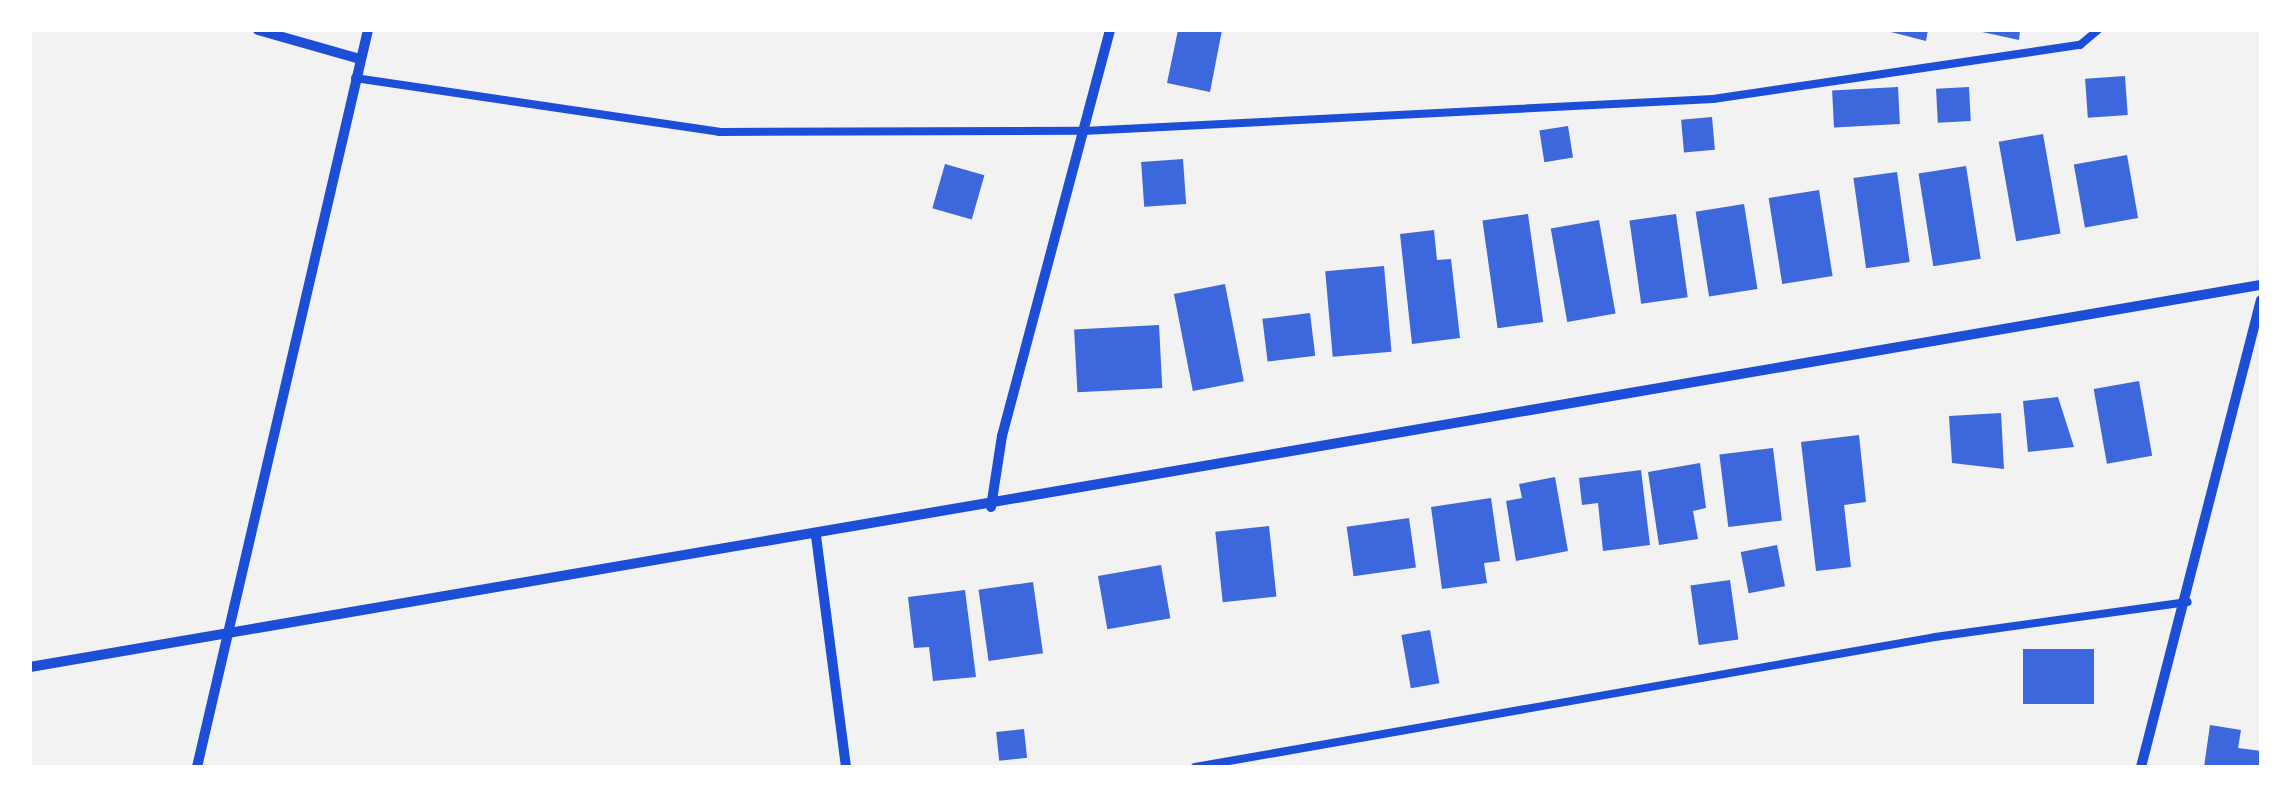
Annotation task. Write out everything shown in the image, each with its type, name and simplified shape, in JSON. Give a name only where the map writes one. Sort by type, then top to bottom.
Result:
[{"type":"street","points":[[258,30],[360,59]]},
{"type":"street","points":[[197,767],[224,633],[368,30]]},
{"type":"street","points":[[992,507],[1110,30]]},
{"type":"street","points":[[30,667],[992,507],[2261,285]]},
{"type":"street","points":[[2141,767],[2188,602],[2261,300]]},
{"type":"street","points":[[816,536],[846,767]]},
{"type":"lane","points":[[355,78],[719,132],[1083,131],[1714,99],[2080,45],[2098,30]]},
{"type":"lane","points":[[1195,767],[1935,637],[2188,602]]},
{"type":"building","points":[[1178,30],[1222,30],[1210,92],[1167,83]]},
{"type":"building","points":[[1883,30],[1928,30],[1926,41]]},
{"type":"building","points":[[1973,30],[2020,30],[2019,40]]},
{"type":"building","points":[[2125,76],[2128,115],[2088,118],[2085,79]]},
{"type":"building","points":[[1898,87],[1900,124],[1834,127],[1832,90]]},
{"type":"building","points":[[1969,87],[1971,121],[1938,123],[1936,89]]},
{"type":"building","points":[[1712,117],[1715,150],[1684,153],[1681,120]]},
{"type":"building","points":[[1568,126],[1573,158],[1544,162],[1539,131]]},
{"type":"building","points":[[2043,134],[2061,233],[2016,241],[1999,142]]},
{"type":"building","points":[[2127,155],[2138,218],[2085,227],[2074,164]]},
{"type":"building","points":[[1183,159],[1186,204],[1144,207],[1141,162]]},
{"type":"building","points":[[945,164],[984,175],[972,220],[932,208]]},
{"type":"building","points":[[1966,166],[1981,259],[1933,266],[1919,174]]},
{"type":"building","points":[[1897,172],[1910,262],[1866,268],[1853,178]]},
{"type":"building","points":[[1819,190],[1833,276],[1782,284],[1769,198]]},
{"type":"building","points":[[1744,204],[1757,289],[1709,297],[1696,212]]},
{"type":"building","points":[[1528,214],[1543,322],[1498,328],[1482,220]]},
{"type":"building","points":[[1676,214],[1688,297],[1641,304],[1629,221]]},
{"type":"building","points":[[1599,220],[1615,314],[1567,322],[1551,229]]},
{"type":"building","points":[[1434,230],[1437,260],[1451,259],[1460,338],[1412,344],[1400,234]]},
{"type":"building","points":[[1384,266],[1391,352],[1333,357],[1325,271]]},
{"type":"building","points":[[1225,284],[1244,381],[1193,391],[1174,294]]},
{"type":"building","points":[[1310,313],[1315,356],[1268,362],[1262,319]]},
{"type":"building","points":[[1159,325],[1162,388],[1077,392],[1074,329]]},
{"type":"building","points":[[2139,381],[2152,456],[2107,464],[2094,389]]},
{"type":"building","points":[[2058,397],[2074,447],[2028,452],[2023,401]]},
{"type":"building","points":[[2001,413],[2004,469],[1952,463],[1949,416]]},
{"type":"building","points":[[1859,435],[1866,502],[1844,505],[1851,567],[1816,571],[1801,442]]},
{"type":"building","points":[[1773,448],[1782,520],[1728,527],[1719,455]]},
{"type":"building","points":[[1700,463],[1706,508],[1693,511],[1698,539],[1659,545],[1648,472]]},
{"type":"building","points":[[1641,470],[1650,545],[1603,551],[1598,503],[1582,505],[1579,478]]},
{"type":"building","points":[[1555,477],[1568,551],[1516,561],[1506,501],[1522,498],[1519,484]]},
{"type":"building","points":[[1491,498],[1500,561],[1484,563],[1487,583],[1442,589],[1431,507]]},
{"type":"building","points":[[1409,518],[1416,568],[1354,576],[1347,527]]},
{"type":"building","points":[[1269,526],[1276,597],[1223,602],[1215,532]]},
{"type":"building","points":[[1777,545],[1785,586],[1749,593],[1741,552]]},
{"type":"building","points":[[1161,565],[1170,618],[1107,629],[1098,576]]},
{"type":"building","points":[[1730,580],[1738,639],[1699,645],[1690,586]]},
{"type":"building","points":[[1033,582],[1043,653],[989,661],[979,590]]},
{"type":"building","points":[[965,590],[976,677],[933,681],[929,647],[914,648],[908,597]]},
{"type":"building","points":[[1430,630],[1439,683],[1411,688],[1401,635]]},
{"type":"building","points":[[2023,649],[2094,649],[2094,704],[2023,704]]},
{"type":"building","points":[[2210,725],[2241,730],[2238,748],[2261,751],[2261,767],[2204,767]]},
{"type":"building","points":[[1024,729],[1027,758],[999,761],[996,732]]}]
